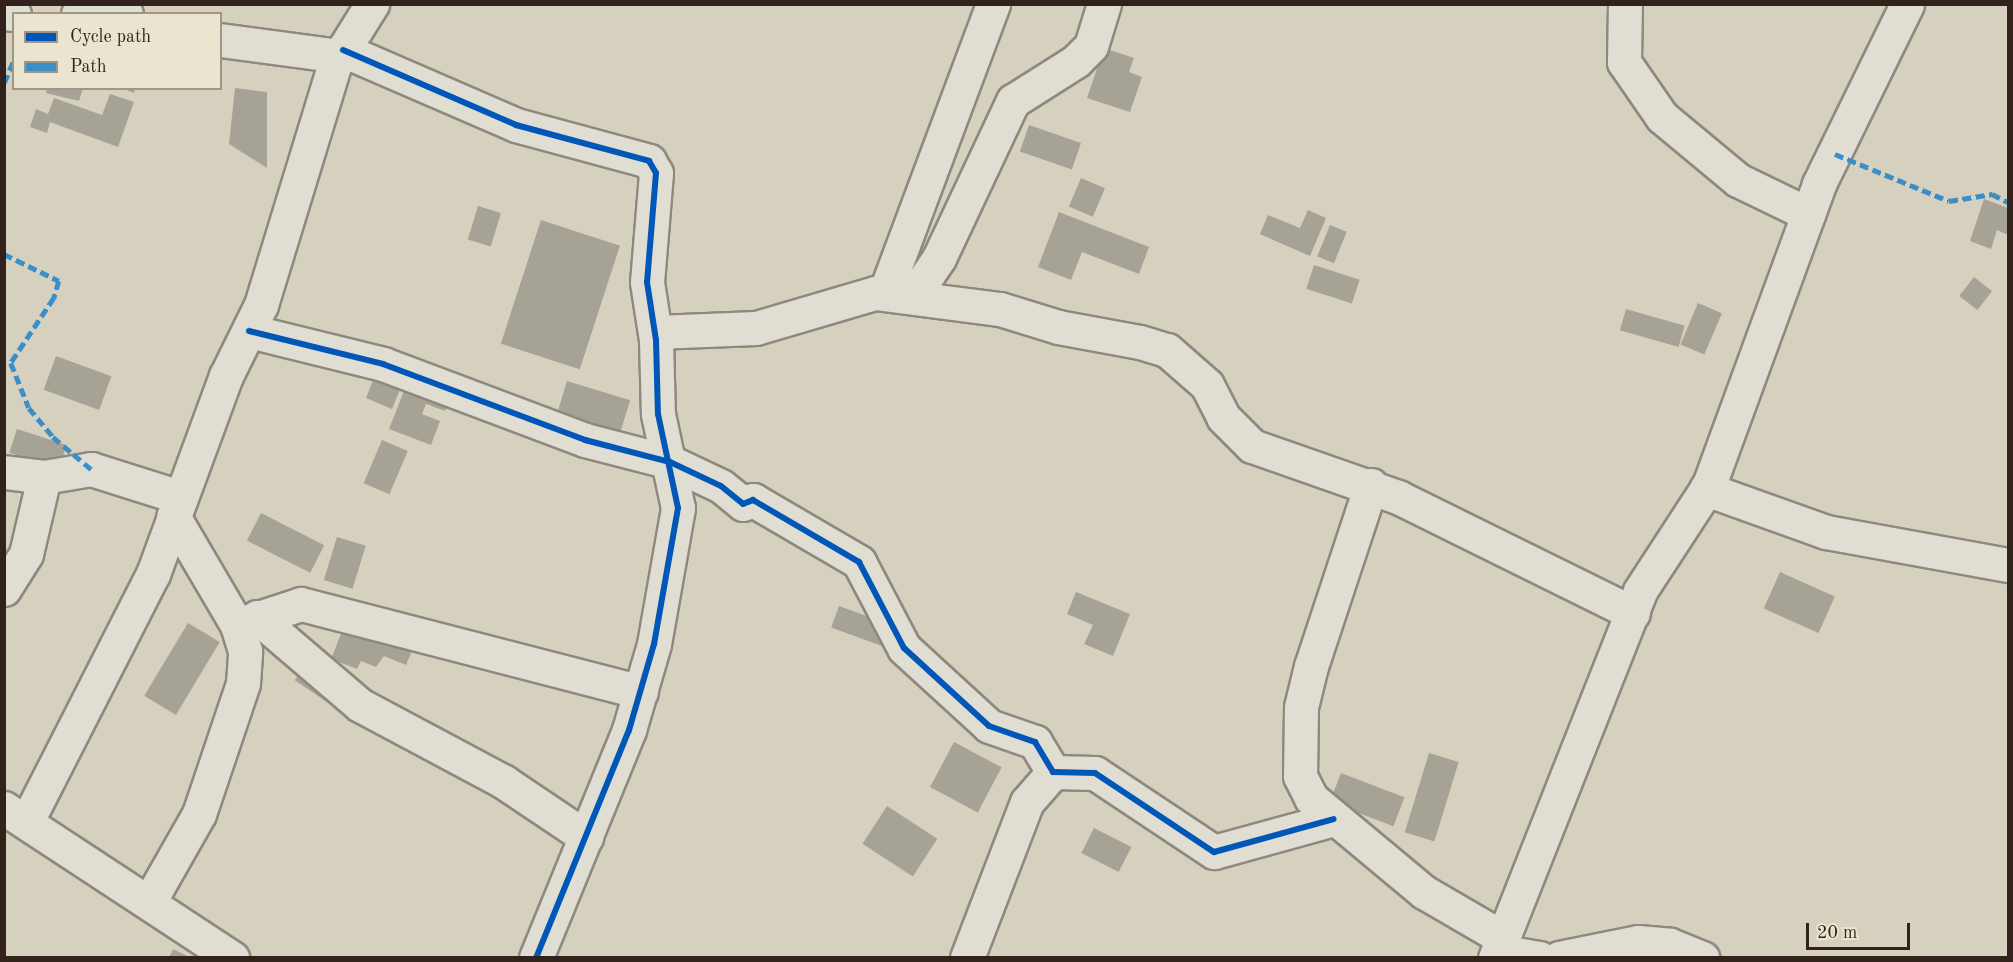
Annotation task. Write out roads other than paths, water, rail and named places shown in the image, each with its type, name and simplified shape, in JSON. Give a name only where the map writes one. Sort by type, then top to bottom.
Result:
[{"type":"street","points":[[232,957],[16,813],[112,660],[280,251],[341,53],[372,4]]},
{"type":"street","points":[[900,294],[993,4]]},
{"type":"street","points":[[900,294],[939,258],[1013,101],[1076,62],[1091,46],[1104,4]]},
{"type":"street","points":[[1626,4],[1624,62],[1662,117],[1738,180],[1808,214]]},
{"type":"street","points":[[1499,949],[1640,591],[1706,489],[1808,214],[1907,4]]},
{"type":"street","points":[[222,40],[341,53],[516,125],[649,161],[656,173],[647,282],[655,332],[658,414],[678,508],[641,692],[586,837],[536,957]]},
{"type":"street","points":[[655,332],[756,328],[900,294],[1000,309],[1167,350],[1207,385],[1223,417],[1252,446],[1371,486],[1633,613]]},
{"type":"street","points":[[249,331],[354,355],[585,440],[670,462],[722,486],[743,504],[753,500],[859,562],[904,648],[989,726],[1035,742],[1053,772]]},
{"type":"street","points":[[4,472],[44,477],[91,469],[176,507],[247,621],[360,705],[504,782],[586,837]]},
{"type":"street","points":[[4,589],[26,554],[44,477]]},
{"type":"street","points":[[1371,486],[1322,622],[1301,707],[1300,776],[1311,798],[1334,819],[1499,949],[1539,957]]},
{"type":"street","points":[[1706,489],[1826,532],[2008,565]]},
{"type":"street","points":[[247,621],[302,604],[641,692]]},
{"type":"street","points":[[149,902],[176,861],[212,783],[243,682],[247,621]]},
{"type":"street","points":[[1053,772],[1095,773],[1214,852],[1334,819]]},
{"type":"street","points":[[968,957],[1027,802],[1053,772]]},
{"type":"street","points":[[1559,957],[1638,942],[1670,945],[1702,957]]}]
